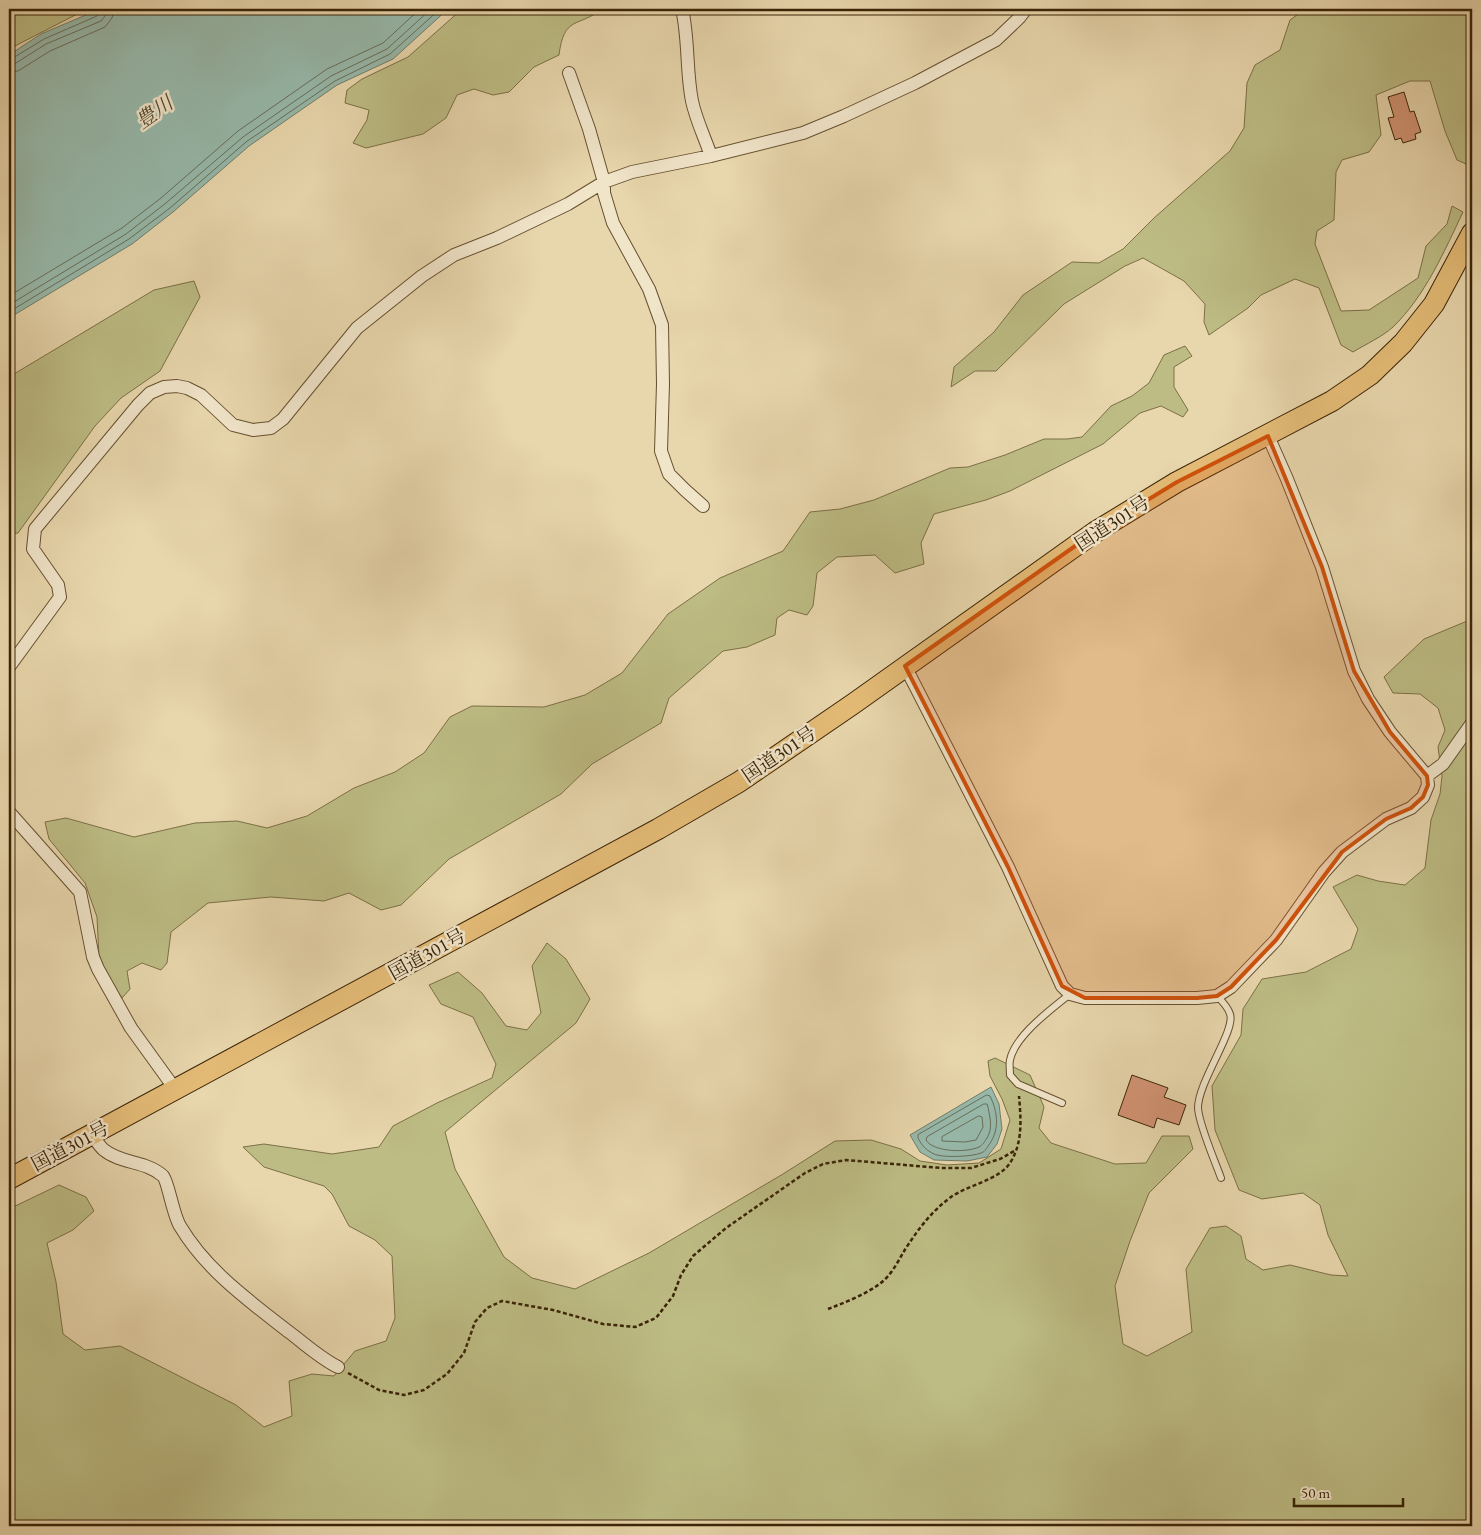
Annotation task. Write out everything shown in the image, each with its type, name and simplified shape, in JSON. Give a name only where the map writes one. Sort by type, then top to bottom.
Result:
[{"type":"highway","name":"国道301号","points":[[9,1179],[614,852],[739,782],[853,704],[1095,532],[1177,482],[1332,401],[1370,375],[1403,343],[1434,304],[1472,233]]},
{"type":"street","points":[[682,9],[685,21],[692,102],[711,156]]},
{"type":"street","points":[[9,667],[60,597],[58,586],[33,549],[35,530],[150,393],[164,387],[177,386],[187,388],[201,395],[233,425],[253,430],[271,428],[283,419],[357,328],[422,276],[454,255],[497,238],[568,204],[604,182],[632,172],[711,156],[803,133],[844,116],[914,83],[996,40],[1026,9]]},
{"type":"street","points":[[569,73],[589,129],[613,223],[649,289],[662,325],[661,451],[669,474],[703,506]]},
{"type":"street","points":[[906,666],[1008,867],[1062,986],[1070,994],[1085,998],[1197,998],[1217,996],[1231,988],[1276,940],[1324,872],[1342,852],[1378,825],[1411,808],[1423,797],[1428,785],[1427,776],[1390,732],[1368,699],[1354,672],[1322,567],[1287,478],[1268,436]]},
{"type":"street","points":[[1427,776],[1443,764],[1472,723]]},
{"type":"street","points":[[9,812],[80,892],[93,956],[98,969],[131,1028],[175,1090]]},
{"type":"street","points":[[92,1135],[103,1150],[119,1158],[154,1170],[164,1178],[173,1211],[180,1226],[224,1280],[326,1361],[338,1368]]},
{"type":"lane","points":[[1062,1103],[1018,1084],[1010,1075],[1010,1058],[1022,1037],[1039,1019],[1070,994]]},
{"type":"lane","points":[[1217,996],[1226,1005],[1231,1016],[1231,1027],[1200,1094],[1198,1109],[1221,1178]]},
{"type":"path","points":[[828,1310],[852,1300],[883,1282],[931,1214],[953,1196],[995,1175],[1009,1164],[1016,1150],[1022,1124],[1018,1084]]},
{"type":"path","points":[[338,1368],[378,1390],[404,1395],[424,1390],[447,1374],[453,1367],[464,1352],[474,1322],[487,1308],[502,1301],[554,1310],[603,1324],[635,1326],[656,1318],[665,1308],[673,1296],[681,1274],[693,1256],[726,1228],[805,1173],[823,1164],[846,1160],[941,1168],[971,1168],[1016,1150]]},
{"type":"highlighted area","points":[[1268,436],[1322,567],[1354,671],[1390,732],[1427,776],[1428,785],[1423,797],[1411,808],[1386,819],[1342,852],[1276,940],[1231,987],[1217,996],[1197,998],[1085,998],[1062,986],[1008,867],[905,666],[1095,532],[1177,482]]},
{"type":"shaded area","points":[[9,9],[87,9],[9,49]]},
{"type":"shaded area","points":[[462,9],[602,9],[568,28],[561,42],[559,55],[534,67],[509,92],[493,95],[474,89],[457,95],[446,118],[423,134],[366,148],[353,143],[367,120],[369,110],[345,103],[347,90],[362,79],[408,57]]},
{"type":"shaded area","points":[[1305,9],[1469,9],[1472,20],[1472,146],[1466,164],[1457,160],[1445,131],[1430,81],[1410,81],[1376,95],[1381,135],[1369,152],[1342,160],[1336,172],[1334,220],[1317,231],[1315,244],[1341,311],[1369,310],[1418,278],[1426,246],[1447,224],[1452,206],[1463,212],[1424,288],[1415,302],[1393,327],[1353,352],[1341,345],[1319,288],[1295,279],[1261,295],[1248,308],[1209,335],[1204,322],[1205,304],[1184,281],[1143,258],[1125,266],[1064,304],[996,371],[975,371],[951,387],[954,367],[994,332],[1023,295],[1072,262],[1099,263],[1123,249],[1154,218],[1230,151],[1244,128],[1247,83],[1255,65],[1280,50],[1290,20]]},
{"type":"shaded area","points":[[194,281],[200,297],[160,371],[121,398],[95,426],[18,533],[9,534],[9,377],[154,290]]},
{"type":"shaded area","points":[[1185,346],[1192,356],[1174,367],[1174,387],[1188,410],[1183,417],[1161,406],[1140,413],[1103,444],[1010,491],[986,500],[934,514],[921,543],[924,564],[895,573],[875,555],[837,557],[817,573],[813,606],[807,615],[789,610],[777,618],[775,635],[747,647],[723,651],[669,698],[661,723],[592,764],[561,794],[449,859],[401,905],[381,910],[349,893],[324,901],[271,897],[208,903],[171,932],[167,963],[161,970],[142,963],[127,971],[130,989],[122,998],[111,984],[99,957],[97,917],[85,883],[49,839],[45,822],[66,818],[134,837],[195,823],[237,821],[267,828],[307,816],[354,788],[395,772],[424,753],[450,717],[472,706],[544,707],[585,695],[622,673],[668,614],[720,578],[783,551],[810,512],[840,509],[874,500],[950,468],[968,467],[1005,455],[1044,439],[1082,437],[1111,406],[1132,396],[1149,383],[1164,355]]},
{"type":"shaded area","points":[[1472,619],[1472,1526],[9,1526],[9,1209],[59,1185],[86,1197],[94,1211],[73,1230],[47,1243],[56,1282],[63,1334],[85,1350],[120,1346],[236,1405],[264,1427],[292,1416],[289,1381],[312,1374],[334,1376],[355,1351],[386,1341],[395,1318],[392,1256],[375,1240],[349,1226],[332,1194],[324,1186],[264,1167],[243,1147],[264,1144],[332,1154],[379,1147],[393,1126],[492,1078],[496,1064],[473,1017],[441,1004],[429,985],[458,972],[482,993],[506,1026],[527,1030],[541,1013],[532,966],[547,943],[566,959],[590,999],[576,1023],[445,1132],[455,1169],[504,1257],[532,1278],[575,1289],[649,1253],[835,1141],[871,1140],[901,1149],[920,1161],[947,1165],[979,1163],[1001,1149],[1010,1120],[990,1076],[988,1061],[995,1058],[1030,1075],[1044,1107],[1039,1128],[1051,1143],[1115,1164],[1146,1163],[1162,1136],[1189,1136],[1193,1149],[1149,1193],[1115,1286],[1123,1344],[1147,1356],[1192,1332],[1186,1269],[1210,1228],[1226,1226],[1241,1236],[1246,1259],[1263,1270],[1290,1265],[1331,1275],[1348,1276],[1328,1235],[1320,1205],[1303,1193],[1262,1199],[1239,1190],[1215,1130],[1212,1086],[1241,1035],[1243,1009],[1262,979],[1306,972],[1351,949],[1358,929],[1333,887],[1357,875],[1378,881],[1405,885],[1425,868],[1431,820],[1440,794],[1442,776],[1438,747],[1445,730],[1438,708],[1420,694],[1393,693],[1384,677],[1424,639]]},
{"type":"water","name":"豊川","points":[[100,9],[448,9],[393,59],[337,85],[249,146],[173,212],[132,244],[9,318],[9,55],[41,34]]},
{"type":"water","points":[[991,1087],[999,1104],[1002,1129],[997,1144],[987,1157],[967,1161],[934,1160],[920,1152],[910,1135]]},
{"type":"building","points":[[1404,92],[1410,112],[1414,111],[1421,132],[1415,134],[1416,139],[1403,143],[1401,138],[1395,140],[1388,118],[1394,117],[1388,97]]},
{"type":"building","points":[[1132,1075],[1168,1088],[1164,1097],[1186,1105],[1179,1125],[1157,1118],[1154,1128],[1118,1115]]}]
